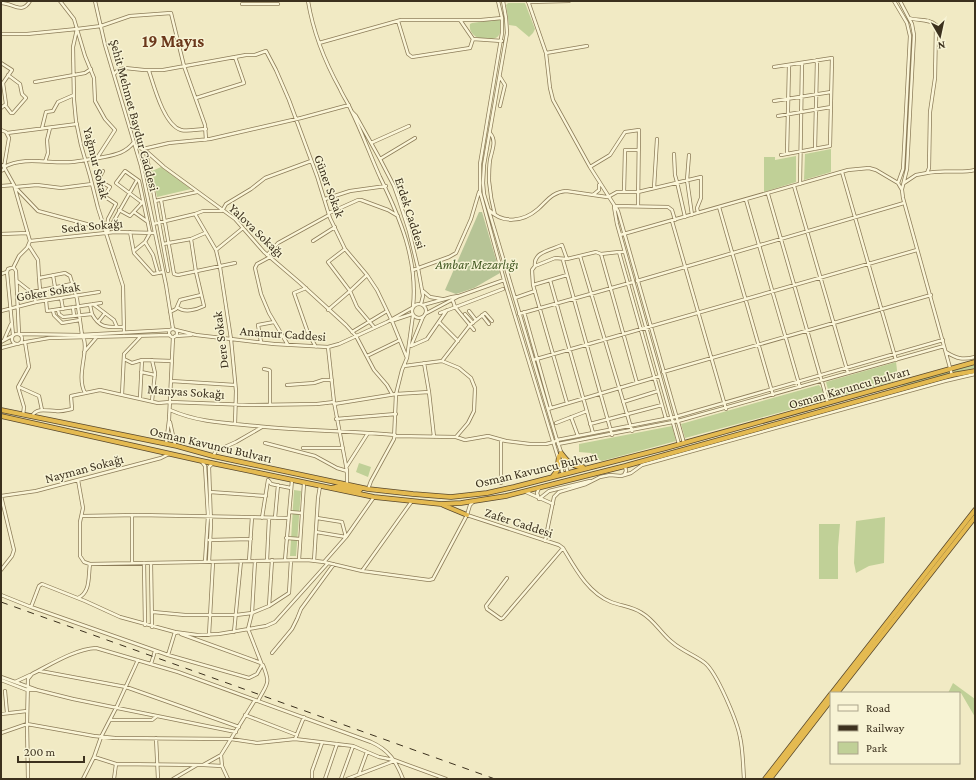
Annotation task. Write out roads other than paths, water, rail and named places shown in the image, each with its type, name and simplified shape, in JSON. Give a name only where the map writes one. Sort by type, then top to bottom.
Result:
[{"type":"highway","name":"Osman Kavuncu Bulvarı","points":[[1,410],[175,445],[213,456],[368,489],[451,497],[487,493],[568,473],[975,362]]},
{"type":"highway","name":"Osman Kavuncu Bulvarı","points":[[1,416],[165,453],[374,497],[441,504],[473,502],[506,496],[568,480],[626,468],[935,382],[952,375],[975,373]]},
{"type":"highway","points":[[165,453],[166,444]]},
{"type":"highway","points":[[171,454],[175,445]]},
{"type":"highway","points":[[560,454],[572,465],[589,467]]},
{"type":"highway","points":[[552,477],[557,471],[560,454]]},
{"type":"highway","points":[[568,473],[568,480]]},
{"type":"highway","points":[[329,488],[341,486],[364,491],[367,491],[368,489]]},
{"type":"highway","points":[[441,504],[467,515]]},
{"type":"highway","points":[[834,692],[975,510]]},
{"type":"highway","points":[[838,692],[975,517]]},
{"type":"highway","points":[[769,778],[810,720],[830,696]]},
{"type":"highway","points":[[769,778],[830,701]]},
{"type":"street","points":[[11,5],[14,1]]},
{"type":"street","points":[[2,2],[22,8],[30,1]]},
{"type":"street","points":[[60,1],[74,19],[95,83],[95,101],[105,119],[115,130],[97,158]]},
{"type":"street","name":"Şehit Mehmet Baydur Caddesi","points":[[95,1],[114,74],[135,141],[163,272],[173,330]]},
{"type":"street","name":"Erdek Caddesi","points":[[308,1],[319,43],[336,82],[349,105],[379,174],[386,186],[404,230],[413,270],[413,308]]},
{"type":"street","points":[[498,1],[502,18],[502,41],[480,164],[480,192],[504,280],[554,442],[568,473]]},
{"type":"street","points":[[503,1],[507,33],[484,165],[484,194],[533,360],[550,409]]},
{"type":"street","points":[[569,1],[528,2],[546,53],[552,97],[590,167],[618,211],[625,252],[633,282],[673,422],[682,443]]},
{"type":"street","points":[[894,1],[907,23],[910,36],[903,169],[898,183]]},
{"type":"street","points":[[900,1],[909,18],[914,34],[907,169],[902,190]]},
{"type":"street","points":[[242,4],[260,2],[278,4]]},
{"type":"street","points":[[1,34],[27,34],[77,29],[101,26],[130,16],[171,13],[184,66],[206,129],[206,140]]},
{"type":"street","points":[[319,43],[403,20],[481,20],[502,18]]},
{"type":"street","points":[[909,18],[932,22],[936,27],[935,78],[930,112],[929,165],[926,173]]},
{"type":"street","points":[[460,20],[474,40]]},
{"type":"street","points":[[398,21],[408,54],[412,57],[470,48],[474,40]]},
{"type":"street","name":"Yağmur Sokak","points":[[77,29],[73,47],[76,124],[98,208],[123,286],[124,333]]},
{"type":"street","points":[[474,40],[502,41]]},
{"type":"street","points":[[546,53],[587,46]]},
{"type":"street","name":"Güner Sokak","points":[[236,57],[256,55],[266,51],[279,76],[311,160],[329,214],[345,249],[378,290],[407,358]]},
{"type":"street","points":[[114,74],[120,69],[125,68],[164,70],[236,57],[244,83],[196,98]]},
{"type":"street","points":[[774,67],[832,58],[830,146],[781,155]]},
{"type":"street","points":[[815,149],[817,60]]},
{"type":"street","points":[[1,63],[12,70],[8,75],[4,83],[2,91],[5,105],[10,112],[13,113],[26,98],[22,94],[20,84],[8,75]]},
{"type":"street","points":[[800,184],[802,63]]},
{"type":"street","points":[[787,154],[789,65]]},
{"type":"street","points":[[35,82],[85,73],[91,69]]},
{"type":"street","points":[[149,70],[161,104],[167,117],[173,125],[178,129],[183,130],[206,129]]},
{"type":"street","points":[[500,77],[505,85],[500,106]]},
{"type":"street","points":[[774,101],[831,92]]},
{"type":"street","points":[[42,128],[46,112],[53,111],[58,102],[74,95]]},
{"type":"street","points":[[1,108],[5,105]]},
{"type":"street","points":[[142,149],[169,143],[206,140],[349,105]]},
{"type":"street","points":[[778,116],[831,107]]},
{"type":"street","name":"Erdek Caddesi","points":[[352,112],[356,116],[394,186],[409,231],[418,268],[422,291],[422,305]]},
{"type":"street","points":[[1,130],[7,133],[76,124]]},
{"type":"street","points":[[371,143],[409,126]]},
{"type":"street","points":[[45,162],[48,153],[47,140],[50,128]]},
{"type":"street","points":[[590,167],[610,156],[622,135],[627,131],[639,130],[638,206]]},
{"type":"street","points":[[490,132],[494,142],[490,166],[489,185],[495,215]]},
{"type":"street","points":[[2,171],[9,138],[7,133]]},
{"type":"street","points":[[380,159],[415,138]]},
{"type":"street","points":[[654,188],[657,140]]},
{"type":"street","points":[[3,166],[19,162],[72,162],[97,158],[122,153],[135,141]]},
{"type":"street","name":"Yalova Sokağı","points":[[136,146],[146,151],[164,167],[222,211],[235,219],[267,255],[306,288],[352,332],[356,336],[374,370],[386,383],[392,394]]},
{"type":"street","points":[[624,192],[625,150],[639,150]]},
{"type":"street","points":[[146,151],[168,271]]},
{"type":"street","points":[[674,154],[675,175],[678,182],[685,217]]},
{"type":"street","points":[[689,155],[687,180],[692,215]]},
{"type":"street","points":[[153,224],[203,211],[222,211],[226,204],[251,189],[265,178],[311,160]]},
{"type":"street","points":[[3,166],[15,186],[38,211],[105,229]]},
{"type":"street","points":[[622,235],[856,168],[870,168],[898,183],[902,190],[904,203],[931,295],[952,375]]},
{"type":"street","points":[[904,183],[916,175],[926,173],[945,170],[966,172],[975,170]]},
{"type":"street","points":[[134,251],[145,242],[150,233],[139,181],[125,171],[116,183],[143,203]]},
{"type":"street","points":[[103,172],[98,180],[110,187],[104,196],[116,204],[108,219],[106,233]]},
{"type":"street","points":[[842,172],[896,360]]},
{"type":"street","points":[[483,207],[495,215],[508,220],[521,218],[537,209],[550,196],[560,192],[608,197],[617,192],[638,192],[701,177],[700,198],[697,208],[698,213]]},
{"type":"street","points":[[106,233],[137,180]]},
{"type":"street","points":[[1,186],[37,185],[61,188],[92,184]]},
{"type":"street","points":[[593,195],[598,190],[600,184]]},
{"type":"street","points":[[1,274],[7,272],[9,268],[13,268],[19,256],[29,246],[30,241],[15,186]]},
{"type":"street","points":[[325,199],[350,191],[386,186]]},
{"type":"street","points":[[794,186],[848,373]]},
{"type":"street","points":[[155,201],[197,192]]},
{"type":"street","points":[[413,270],[449,257],[456,252],[480,192]]},
{"type":"street","points":[[768,194],[828,403]]},
{"type":"street","points":[[161,200],[174,274],[178,275],[196,272],[235,263]]},
{"type":"street","points":[[267,255],[278,243],[329,214],[361,200],[388,210],[398,216]]},
{"type":"street","points":[[746,200],[800,387]]},
{"type":"street","points":[[119,210],[130,216],[143,203]]},
{"type":"street","points":[[637,281],[904,203]]},
{"type":"street","points":[[614,206],[668,206],[672,210],[675,220]]},
{"type":"street","points":[[719,207],[773,395]]},
{"type":"street","points":[[134,212],[148,222]]},
{"type":"street","name":"Dere Sokak","points":[[195,214],[216,250],[220,267],[231,339],[235,385],[235,424]]},
{"type":"street","points":[[672,221],[726,408]]},
{"type":"street","points":[[313,241],[335,227]]},
{"type":"street","points":[[216,250],[243,228]]},
{"type":"street","points":[[130,232],[134,253],[153,274],[163,272]]},
{"type":"street","points":[[1,234],[28,233]]},
{"type":"street","name":"Seda Sokağı","points":[[30,241],[106,233],[155,233]]},
{"type":"street","points":[[163,244],[191,239],[205,233]]},
{"type":"street","points":[[622,235],[677,417],[682,443]]},
{"type":"street","points":[[177,308],[186,311],[204,306],[196,272],[191,239]]},
{"type":"street","points":[[145,242],[153,255],[158,273]]},
{"type":"street","points":[[535,266],[535,260],[538,256],[562,245],[574,298],[612,435]]},
{"type":"street","points":[[29,246],[38,260],[40,290]]},
{"type":"street","points":[[345,249],[328,262],[350,291],[357,307],[374,328]]},
{"type":"street","points":[[533,360],[917,250]]},
{"type":"street","points":[[567,404],[533,285],[531,272],[535,266],[554,258],[565,260],[596,252],[601,254],[625,252]]},
{"type":"street","points":[[619,252],[666,419]]},
{"type":"street","points":[[601,254],[638,383]]},
{"type":"street","points":[[580,256],[632,431]]},
{"type":"street","points":[[270,257],[257,264],[255,268],[261,294],[274,322],[288,345]]},
{"type":"street","points":[[13,268],[16,271],[19,334],[22,339],[18,343]]},
{"type":"street","points":[[7,272],[12,321],[12,341],[18,343]]},
{"type":"street","points":[[39,278],[68,273],[70,276],[76,295],[82,335],[84,338],[81,378],[85,393]]},
{"type":"street","points":[[53,275],[55,287]]},
{"type":"street","points":[[328,310],[367,275]]},
{"type":"street","points":[[533,285],[568,275]]},
{"type":"street","points":[[391,320],[418,304],[422,305],[458,296],[504,280]]},
{"type":"street","points":[[550,280],[593,433]]},
{"type":"street","points":[[16,281],[31,292],[36,302]]},
{"type":"street","points":[[519,314],[633,282]]},
{"type":"street","points":[[31,292],[72,284]]},
{"type":"street","points":[[306,288],[294,293],[308,333],[316,347]]},
{"type":"street","points":[[440,313],[503,289]]},
{"type":"street","points":[[422,291],[430,297],[444,299]]},
{"type":"street","points":[[515,298],[535,291]]},
{"type":"street","name":"Göker Sokak","points":[[1,310],[46,300],[99,292]]},
{"type":"street","points":[[170,312],[177,308],[180,300],[201,295]]},
{"type":"street","points":[[664,372],[931,295]]},
{"type":"street","points":[[391,320],[413,315],[417,318],[458,296]]},
{"type":"street","points":[[61,298],[63,309]]},
{"type":"street","points":[[46,300],[47,311],[101,303]]},
{"type":"street","points":[[453,300],[455,307],[471,324]]},
{"type":"street","points":[[92,304],[114,320],[117,327]]},
{"type":"street","points":[[92,304],[92,314],[104,327],[124,327]]},
{"type":"street","points":[[408,352],[426,310],[422,305]]},
{"type":"street","points":[[73,307],[74,316]]},
{"type":"street","points":[[368,489],[392,445],[395,436],[396,394],[407,358],[413,308]]},
{"type":"street","points":[[53,310],[54,315],[62,323],[80,320]]},
{"type":"street","points":[[58,310],[59,314],[63,317],[92,314]]},
{"type":"street","points":[[411,346],[427,339],[447,310]]},
{"type":"street","points":[[352,332],[387,311]]},
{"type":"street","points":[[469,311],[476,320]]},
{"type":"street","points":[[524,312],[550,409],[560,454]]},
{"type":"street","points":[[98,322],[105,313]]},
{"type":"street","points":[[442,361],[471,324],[482,315],[485,313],[492,321]]},
{"type":"street","points":[[465,314],[474,330]]},
{"type":"street","points":[[482,315],[489,324]]},
{"type":"street","name":"Anamur Caddesi","points":[[196,334],[288,345],[328,347],[339,344],[391,320]]},
{"type":"street","points":[[2,341],[12,321]]},
{"type":"street","points":[[261,342],[258,325],[274,322]]},
{"type":"street","points":[[439,322],[458,341]]},
{"type":"street","points":[[2,341],[19,334],[82,335],[173,330],[196,334]]},
{"type":"street","points":[[166,444],[170,410],[173,330]]},
{"type":"street","points":[[172,336],[177,333],[173,330]]},
{"type":"street","points":[[1,348],[18,343],[49,338],[172,336],[196,334]]},
{"type":"street","points":[[122,394],[124,354],[141,336]]},
{"type":"street","points":[[84,352],[97,338]]},
{"type":"street","points":[[367,356],[400,340]]},
{"type":"street","points":[[170,410],[202,421],[292,430],[340,430],[395,436],[434,438],[456,437],[465,440],[488,436],[501,440],[527,444],[554,442],[557,440],[677,417],[943,340]]},
{"type":"street","points":[[23,415],[24,407],[18,387],[29,367],[25,342]]},
{"type":"street","points":[[554,442],[559,445],[678,422],[944,346]]},
{"type":"street","points":[[328,347],[336,419],[340,430],[347,470],[347,484]]},
{"type":"street","points":[[946,352],[959,359],[966,360],[975,357]]},
{"type":"street","points":[[124,360],[133,363],[142,360],[172,361]]},
{"type":"street","points":[[140,398],[142,360]]},
{"type":"street","points":[[152,360],[155,375],[152,401]]},
{"type":"street","points":[[404,366],[442,361],[452,364],[465,372],[472,380],[475,388],[474,409],[472,416],[456,437]]},
{"type":"street","points":[[424,363],[434,438]]},
{"type":"street","points":[[264,369],[270,371],[270,404]]},
{"type":"street","points":[[141,372],[155,375]]},
{"type":"street","points":[[935,382],[975,373]]},
{"type":"street","points":[[550,409],[660,376]]},
{"type":"street","points":[[287,384],[314,383],[323,380],[332,380]]},
{"type":"street","points":[[171,381],[235,385]]},
{"type":"street","points":[[18,387],[39,396],[42,410],[35,412],[32,417]]},
{"type":"street","name":"Manyas Sokağı","points":[[42,410],[57,412],[72,409],[71,396],[100,390],[158,402],[235,404],[334,403],[392,394],[429,392]]},
{"type":"street","points":[[623,402],[658,391]]},
{"type":"street","points":[[590,424],[662,405]]},
{"type":"street","points":[[556,423],[587,411]]},
{"type":"street","points":[[336,419],[396,414]]},
{"type":"street","points":[[571,417],[578,436]]},
{"type":"street","points":[[169,420],[175,445]]},
{"type":"street","points":[[213,456],[216,451],[236,442],[262,426]]},
{"type":"street","points":[[539,499],[552,490],[607,476],[631,473],[642,466],[755,432]]},
{"type":"street","points":[[346,467],[368,433]]},
{"type":"street","points":[[501,440],[501,483]]},
{"type":"street","points":[[265,444],[315,456],[337,468],[347,470]]},
{"type":"street","points":[[303,448],[343,448]]},
{"type":"street","name":"Nayman Sokağı","points":[[1,496],[36,492],[171,454]]},
{"type":"street","points":[[202,461],[205,468],[210,516]]},
{"type":"street","points":[[207,562],[210,516],[209,467],[212,463]]},
{"type":"street","points":[[624,475],[626,468],[631,473]]},
{"type":"street","points":[[262,518],[268,475]]},
{"type":"street","points":[[78,480],[82,508],[80,522],[80,556],[84,562],[90,564],[299,560],[324,562],[362,571],[427,580],[432,579],[467,515],[470,505],[473,502]]},
{"type":"street","points":[[268,480],[270,483],[291,488]]},
{"type":"street","points":[[285,560],[292,480]]},
{"type":"street","points":[[545,541],[552,504],[557,493],[594,480]]},
{"type":"street","points":[[299,560],[304,483]]},
{"type":"street","points":[[275,518],[278,485]]},
{"type":"street","points":[[314,561],[320,486]]},
{"type":"street","points":[[539,488],[536,495],[539,499]]},
{"type":"street","points":[[210,492],[266,496]]},
{"type":"street","points":[[525,492],[552,504]]},
{"type":"street","points":[[1,496],[14,550],[12,556],[1,570]]},
{"type":"street","points":[[324,562],[346,537],[374,497]]},
{"type":"street","points":[[362,571],[412,501]]},
{"type":"street","points":[[288,512],[302,513]]},
{"type":"street","name":"Zafer Caddesi","points":[[467,515],[558,545],[563,548],[584,580],[603,598],[611,602],[629,606],[650,617],[672,643],[705,663],[725,696],[738,728],[744,778]]},
{"type":"street","points":[[82,516],[210,516],[288,518]]},
{"type":"street","points":[[132,516],[132,563]]},
{"type":"street","points":[[249,561],[252,517]]},
{"type":"street","points":[[267,560],[270,518]]},
{"type":"street","points":[[317,518],[342,522],[346,537]]},
{"type":"street","points":[[316,532],[346,537]]},
{"type":"street","points":[[286,538],[300,539]]},
{"type":"street","points":[[208,540],[251,539]]},
{"type":"street","points":[[507,578],[486,606],[487,609],[501,619],[563,548]]},
{"type":"street","points":[[269,606],[272,560]]},
{"type":"street","points":[[153,612],[185,615],[236,615],[252,613],[269,606],[289,593],[291,560]]},
{"type":"street","points":[[234,632],[241,561]]},
{"type":"street","points":[[255,561],[252,613],[248,629],[268,682],[258,701]]},
{"type":"street","points":[[209,635],[213,562]]},
{"type":"street","points":[[144,563],[146,625]]},
{"type":"street","points":[[151,563],[153,612],[152,627]]},
{"type":"street","points":[[31,607],[41,584],[116,615],[152,627],[175,632],[209,635],[234,632],[268,625],[277,621],[328,563]]},
{"type":"street","points":[[78,598],[87,590],[90,564]]},
{"type":"street","points":[[272,653],[292,629],[300,609],[334,564]]},
{"type":"street","points":[[1,595],[168,655],[247,678],[258,674],[262,663]]},
{"type":"street","points":[[175,632],[262,663]]},
{"type":"street","points":[[168,655],[175,632]]},
{"type":"street","points":[[15,682],[67,657],[90,649],[102,649],[151,664],[258,701],[374,744],[388,753],[394,760],[402,778],[397,779]]},
{"type":"street","points":[[151,664],[155,650]]},
{"type":"street","points":[[83,779],[94,757],[101,737],[138,660]]},
{"type":"street","points":[[39,671],[126,687],[239,727]]},
{"type":"street","points":[[28,779],[27,688],[28,679],[32,674]]},
{"type":"street","points":[[1,677],[27,688]]},
{"type":"street","points":[[2,682],[116,708],[236,732]]},
{"type":"street","points":[[5,691],[7,713]]},
{"type":"street","points":[[203,765],[221,755],[254,700]]},
{"type":"street","points":[[1,714],[27,711]]},
{"type":"street","points":[[245,715],[297,734]]},
{"type":"street","points":[[110,720],[152,720],[157,716]]},
{"type":"street","points":[[295,739],[304,718]]},
{"type":"street","points":[[1,733],[27,724],[101,737],[231,739],[257,743],[295,739],[353,746],[379,757],[394,760],[446,779]]},
{"type":"street","points":[[156,738],[158,779]]},
{"type":"street","points":[[312,779],[312,771],[322,743]]},
{"type":"street","points":[[325,779],[337,744]]},
{"type":"street","points":[[341,779],[353,746]]},
{"type":"street","points":[[359,774],[367,752]]},
{"type":"street","points":[[221,755],[222,766],[227,778],[223,779]]},
{"type":"street","points":[[94,757],[116,764],[222,766]]},
{"type":"street","points":[[346,779],[394,760]]},
{"type":"street","points":[[114,779],[116,764]]},
{"type":"street","points":[[173,779],[197,765]]},
{"type":"railway","points":[[1,602],[495,779]]},
{"type":"district","name":"19 Mayıs","points":[[173,41]]},
{"type":"park label","name":"Ambar Mezarlığı","points":[[477,264]]}]
